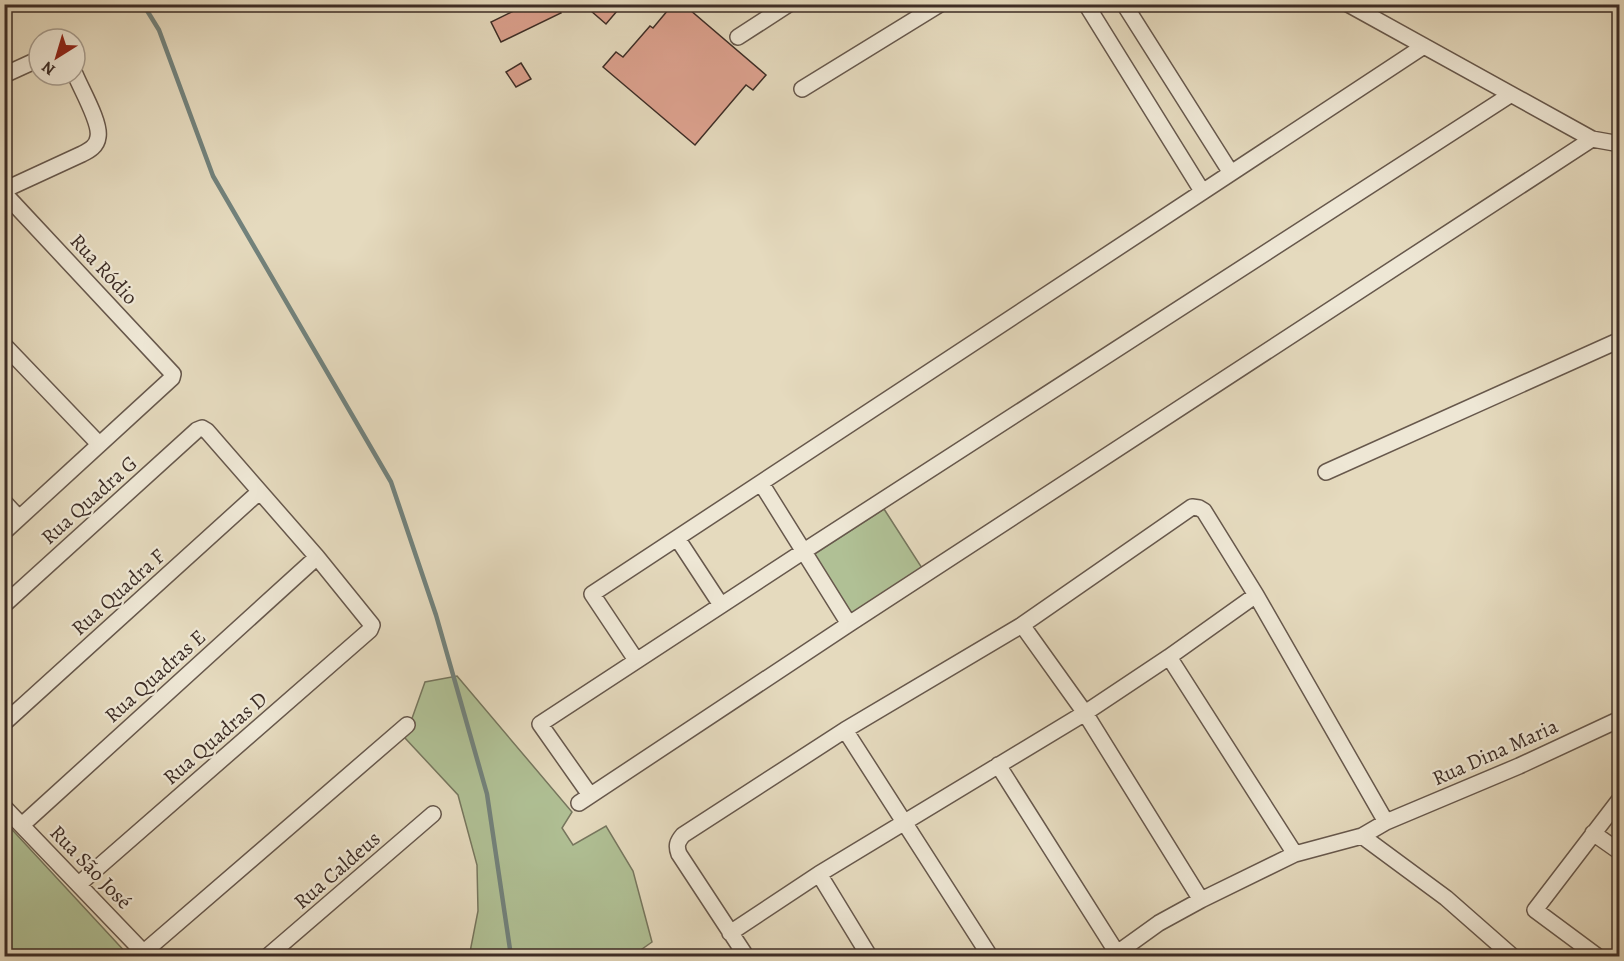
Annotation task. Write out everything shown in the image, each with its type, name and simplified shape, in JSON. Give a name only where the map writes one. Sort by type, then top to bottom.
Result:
[{"type":"street","points":[[738,37],[789,4]]},
{"type":"street","points":[[802,89],[939,4]]},
{"type":"street","points":[[1086,4],[1202,191]]},
{"type":"street","points":[[1124,4],[1231,173]]},
{"type":"street","points":[[1348,4],[1592,139],[1620,144]]},
{"type":"street","points":[[636,660],[591,594],[1424,46]]},
{"type":"street","points":[[4,75],[27,64]]},
{"type":"street","points":[[4,191],[93,148],[98,140],[99,129],[81,87]]},
{"type":"street","points":[[1510,95],[540,724],[585,799],[1592,139]]},
{"type":"street","name":"Rua Ródio","points":[[4,191],[173,374],[172,378],[99,444]]},
{"type":"street","points":[[1326,472],[1620,340]]},
{"type":"street","points":[[4,345],[99,444],[4,532]]},
{"type":"street","name":"Rua Quadra G","points":[[4,605],[197,430],[202,428],[207,431],[259,492]]},
{"type":"street","points":[[761,483],[849,624]]},
{"type":"street","points":[[259,492],[317,557]]},
{"type":"street","name":"Rua Quadra F","points":[[4,723],[259,492]]},
{"type":"street","points":[[4,502],[20,518]]},
{"type":"street","points":[[746,957],[679,854],[676,848],[683,835],[844,730],[1022,625],[1192,507],[1204,511],[1256,595],[1386,822]]},
{"type":"street","points":[[677,538],[721,605]]},
{"type":"street","name":"Rua Quadras D","points":[[79,884],[370,630],[372,625],[370,620],[317,557]]},
{"type":"street","name":"Rua Quadras E","points":[[22,825],[317,557]]},
{"type":"street","points":[[730,933],[819,874],[1085,713],[1170,657],[1256,595]]},
{"type":"street","points":[[1022,625],[1085,713],[1201,900]]},
{"type":"street","points":[[1170,657],[1295,855]]},
{"type":"street","name":"Rua Dina Maria","points":[[1115,955],[1159,923],[1295,855],[1362,836],[1386,822],[1519,766],[1620,719]]},
{"type":"street","points":[[145,954],[406,725]]},
{"type":"street","points":[[844,730],[990,957]]},
{"type":"street","points":[[998,765],[1115,955]]},
{"type":"street","points":[[1597,957],[1535,910],[1620,799]]},
{"type":"street","name":"Rua São José","points":[[4,807],[145,954]]},
{"type":"street","name":"Rua Caldeus","points":[[268,957],[433,814]]},
{"type":"street","points":[[1593,833],[1620,852]]},
{"type":"street","points":[[1362,836],[1446,898],[1512,957]]},
{"type":"street","points":[[819,874],[869,957]]},
{"type":"green space","points":[[884,509],[922,568],[852,614],[813,555]]},
{"type":"green space","points":[[457,676],[572,812],[562,828],[573,845],[606,826],[633,871],[652,942],[632,956],[464,956],[470,952],[478,911],[477,865],[458,795],[405,738],[425,682]]},
{"type":"green space","points":[[5,822],[129,956],[5,956]]},
{"type":"building","points":[[528,4],[556,4],[561,13],[501,42],[491,22]]},
{"type":"building","points":[[583,4],[623,4],[606,24]]},
{"type":"building","points":[[673,4],[683,4],[766,75],[753,90],[746,85],[695,145],[603,67],[616,52],[623,57],[650,26],[653,28]]},
{"type":"building","points":[[521,63],[531,79],[516,87],[506,72]]},
{"type":"waterway","points":[[143,4],[159,30],[213,176],[391,482],[436,615],[487,794],[511,956]]}]
